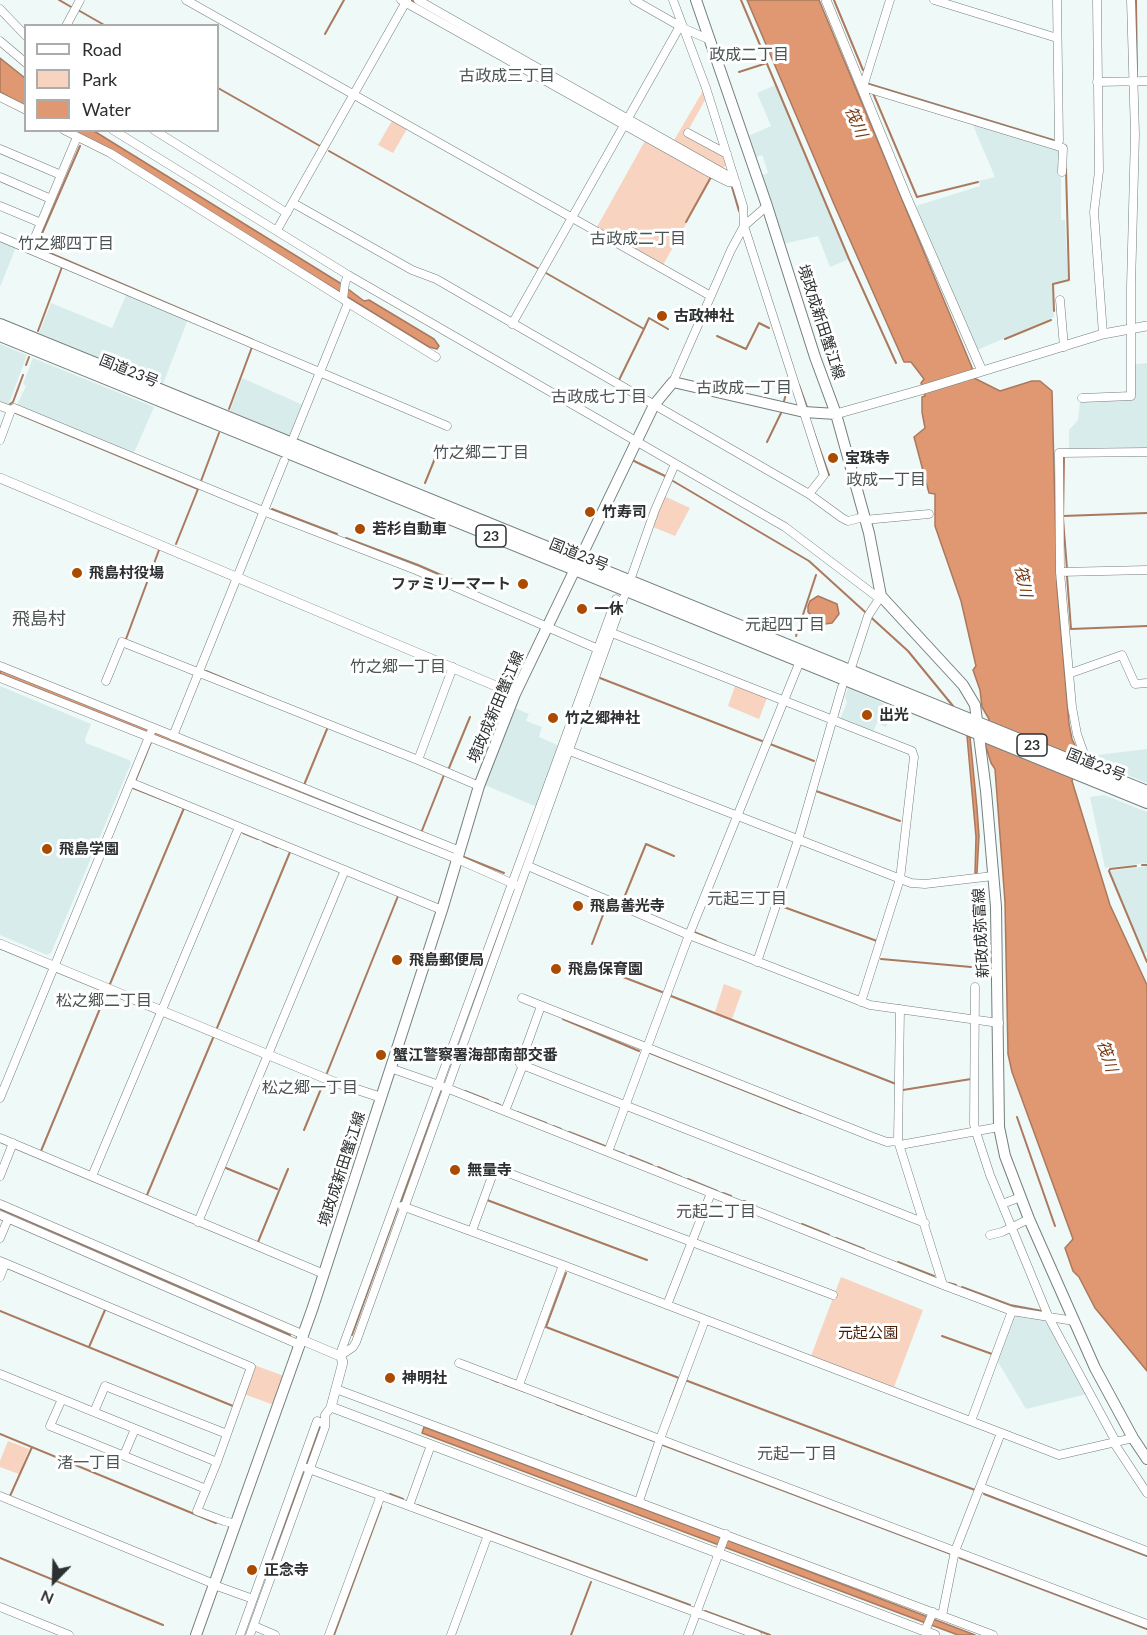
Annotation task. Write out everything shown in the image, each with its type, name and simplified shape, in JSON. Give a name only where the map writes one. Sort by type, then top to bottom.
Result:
[{"type":"highway","name":"国道23号","points":[[0,325],[980,729]]},
{"type":"highway","name":"国道23号","points":[[0,335],[578,565],[800,660],[1084,770],[1147,792]]},
{"type":"highway","name":"国道23号","points":[[1084,770],[1147,802]]},
{"type":"main road","name":"境政成新田蟹江線","points":[[696,0],[836,414]]},
{"type":"main road","name":"境政成新田蟹江線","points":[[196,1635],[324,1274],[442,910],[479,786],[515,694],[636,441],[654,405],[673,382]]},
{"type":"main road","points":[[673,382],[804,412],[836,414],[864,519],[881,596]]},
{"type":"main road","name":"新政成弥富線","points":[[881,596],[963,685],[975,705],[980,729],[996,907],[999,1127],[1005,1156],[1029,1219],[1095,1368],[1147,1459]]},
{"type":"street","points":[[67,24],[80,0]]},
{"type":"street","points":[[186,0],[709,295]]},
{"type":"street","points":[[418,0],[728,182],[734,179]]},
{"type":"street","points":[[634,0],[681,27],[710,40]]},
{"type":"street","points":[[673,0],[681,27],[706,88],[727,154],[743,206],[744,225],[824,475],[809,494]]},
{"type":"street","points":[[826,0],[980,371]]},
{"type":"street","points":[[863,87],[890,0]]},
{"type":"street","points":[[934,0],[1057,38]]},
{"type":"street","points":[[1056,0],[1059,141],[1057,146]]},
{"type":"street","points":[[1096,0],[1099,171],[1094,212],[1104,334]]},
{"type":"street","points":[[1082,398],[1131,396],[1130,328],[1135,134],[1131,0]]},
{"type":"street","points":[[277,230],[405,1],[626,122]]},
{"type":"street","points":[[0,9],[24,34]]},
{"type":"street","points":[[512,324],[681,27]]},
{"type":"street","points":[[0,41],[24,61]]},
{"type":"street","points":[[1097,82],[1147,81]]},
{"type":"street","points":[[863,87],[1063,148],[1062,172]]},
{"type":"street","points":[[0,97],[24,109]]},
{"type":"street","points":[[68,132],[110,153],[436,357]]},
{"type":"street","points":[[116,132],[277,230],[346,279],[636,441],[784,527],[876,596],[881,596],[869,614],[852,664]]},
{"type":"street","points":[[157,132],[287,213]]},
{"type":"street","points":[[688,133],[727,154]]},
{"type":"street","points":[[30,249],[77,137]]},
{"type":"street","points":[[0,148],[62,175]]},
{"type":"street","points":[[0,177],[51,199]]},
{"type":"street","points":[[293,203],[412,270],[436,279],[809,494],[848,521],[929,514]]},
{"type":"street","points":[[0,206],[41,223]]},
{"type":"street","points":[[673,382],[709,295],[744,225],[767,206]]},
{"type":"street","points":[[0,237],[447,426]]},
{"type":"street","points":[[294,436],[321,372],[345,299],[346,279]]},
{"type":"street","points":[[1060,300],[1064,346]]},
{"type":"street","points":[[836,414],[1104,334],[1147,327]]},
{"type":"street","points":[[0,406],[11,410],[14,408],[263,511],[416,570],[598,649]]},
{"type":"street","points":[[0,440],[11,410]]},
{"type":"street","points":[[1084,770],[1072,707],[1071,673],[1060,572],[1059,453],[1147,452]]},
{"type":"street","points":[[173,736],[284,461]]},
{"type":"street","points":[[632,575],[655,510],[675,464]]},
{"type":"street","points":[[0,478],[515,694]]},
{"type":"street","points":[[1060,572],[1147,570]]},
{"type":"street","points":[[340,1356],[356,1342],[405,1207],[443,1086],[512,883],[598,649],[620,598],[612,633],[528,866],[443,1086],[396,1204],[340,1356]]},
{"type":"street","points":[[612,633],[912,751],[914,757],[900,879],[861,1002]]},
{"type":"street","points":[[106,681],[122,642],[479,786]]},
{"type":"street","points":[[1071,673],[1122,655],[1135,684],[1147,683]]},
{"type":"street","points":[[608,1152],[689,935],[800,660]]},
{"type":"street","points":[[0,666],[459,855],[520,887]]},
{"type":"street","points":[[417,760],[453,667]]},
{"type":"street","points":[[0,678],[459,855]]},
{"type":"street","points":[[45,695],[49,685]]},
{"type":"street","points":[[757,962],[798,840],[842,687]]},
{"type":"street","points":[[0,1098],[153,728]]},
{"type":"street","points":[[570,751],[900,879],[925,884],[993,876]]},
{"type":"street","points":[[132,783],[442,910]]},
{"type":"street","points":[[92,1176],[239,827]]},
{"type":"street","points":[[528,866],[689,935],[861,1002],[876,1007],[975,1018],[999,1023]]},
{"type":"street","points":[[198,1222],[345,870]]},
{"type":"street","points":[[0,944],[267,1056],[333,1082],[380,1097]]},
{"type":"street","points":[[975,987],[974,1124],[976,1132],[1048,1318],[1115,1442],[1147,1493]]},
{"type":"street","points":[[522,998],[887,1142],[899,1143],[999,1127]]},
{"type":"street","points":[[541,1006],[520,1064],[925,1224]]},
{"type":"street","points":[[900,1009],[899,1143],[943,1285]]},
{"type":"street","points":[[505,1111],[523,1065]]},
{"type":"street","points":[[390,1068],[443,1086],[1012,1311],[1074,1321]]},
{"type":"street","points":[[0,1138],[324,1274]]},
{"type":"street","points":[[0,1176],[13,1143]]},
{"type":"street","points":[[472,1231],[495,1168],[833,1295]]},
{"type":"street","points":[[668,1305],[711,1193]]},
{"type":"street","points":[[1002,1204],[1021,1197]]},
{"type":"street","points":[[0,1204],[302,1340]]},
{"type":"street","points":[[396,1204],[563,1265],[1059,1455],[1133,1438]]},
{"type":"street","points":[[0,1238],[4,1217],[340,1356],[343,1367],[331,1407],[325,1415],[325,1424],[311,1470],[250,1635]]},
{"type":"street","points":[[990,1235],[1029,1219]]},
{"type":"street","points":[[0,1277],[3,1262],[250,1367],[217,1462],[197,1511],[236,1524]]},
{"type":"street","points":[[519,1385],[563,1265]]},
{"type":"street","points":[[971,1421],[1012,1311]]},
{"type":"street","points":[[639,1501],[705,1320]]},
{"type":"street","points":[[459,1363],[1147,1624]]},
{"type":"street","points":[[1080,1376],[1095,1368]]},
{"type":"street","points":[[0,1374],[217,1462]]},
{"type":"street","points":[[94,1412],[105,1386],[227,1434]]},
{"type":"street","points":[[336,1389],[993,1635]]},
{"type":"street","points":[[62,1399],[50,1426],[206,1489]]},
{"type":"street","points":[[331,1407],[928,1632],[932,1614]]},
{"type":"street","points":[[240,1635],[317,1421],[325,1424]]},
{"type":"street","points":[[124,1455],[135,1429]]},
{"type":"street","points":[[942,1616],[955,1551],[1001,1433]]},
{"type":"street","points":[[409,1506],[431,1445]]},
{"type":"street","points":[[301,1466],[757,1635]]},
{"type":"street","points":[[980,1487],[1147,1551]]},
{"type":"street","points":[[0,1496],[253,1599]]},
{"type":"street","points":[[329,1635],[381,1496]]},
{"type":"street","points":[[451,1635],[488,1535]]},
{"type":"street","points":[[688,1635],[725,1535]]},
{"type":"street","points":[[0,1607],[69,1635]]},
{"type":"street","points":[[254,1626],[275,1635]]},
{"type":"shaded area","points":[[776,85],[849,259],[830,267],[818,236],[783,244],[760,176],[768,173],[764,160],[762,155],[754,158],[746,137],[771,126],[757,93]]},
{"type":"shaded area","points":[[972,123],[1061,149],[1061,220],[1065,220],[1068,279],[1052,283],[1054,317],[977,350],[916,206],[980,186],[979,181],[995,177]]},
{"type":"shaded area","points":[[0,240],[16,247],[0,287]]},
{"type":"shaded area","points":[[127,293],[188,319],[163,384],[39,333],[51,303],[112,328]]},
{"type":"shaded area","points":[[0,344],[27,355],[8,406],[0,402]]},
{"type":"shaded area","points":[[33,358],[154,407],[134,453],[17,405],[26,386],[23,384]]},
{"type":"shaded area","points":[[1147,363],[1147,450],[1069,451],[1069,430],[1078,420],[1080,402],[1135,399],[1135,364]]},
{"type":"shaded area","points":[[242,378],[303,405],[291,436],[230,411]]},
{"type":"shaded area","name":"飛島学園","points":[[0,686],[91,724],[85,739],[86,743],[129,760],[131,763],[51,953],[47,955],[0,935]]},
{"type":"shaded area","points":[[848,688],[908,714],[905,722],[891,717],[886,727],[877,723],[873,732],[840,719],[847,703],[845,697]]},
{"type":"shaded area","points":[[515,708],[529,714],[526,721],[542,727],[539,737],[560,746],[537,807],[485,785]]},
{"type":"shaded area","points":[[1147,749],[1147,783],[1090,760],[1089,756]]},
{"type":"shaded area","points":[[1104,795],[1147,812],[1147,863],[1105,868],[1090,797]]},
{"type":"shaded area","points":[[1147,866],[1147,952],[1144,953],[1119,898],[1110,871]]},
{"type":"shaded area","points":[[1016,1315],[1048,1321],[1087,1394],[1026,1409],[998,1362],[1013,1317]]},
{"type":"green space","points":[[703,91],[705,100],[686,134],[724,156],[727,165],[721,169],[673,142]]},
{"type":"green space","points":[[393,119],[408,127],[393,153],[378,145]]},
{"type":"green space","points":[[646,139],[713,176],[663,265],[597,227]]},
{"type":"green space","points":[[664,496],[690,508],[675,536],[653,527]]},
{"type":"green space","points":[[735,686],[767,698],[759,719],[728,706]]},
{"type":"green space","points":[[724,984],[742,991],[732,1019],[715,1012]]},
{"type":"green space","name":"元起公園","points":[[841,1277],[923,1310],[894,1387],[811,1356]]},
{"type":"green space","points":[[254,1365],[284,1376],[274,1405],[244,1394]]},
{"type":"green space","points":[[8,1441],[29,1449],[19,1474],[0,1467]]},
{"type":"water","name":"筏川","points":[[747,0],[819,0],[973,370],[974,378],[1000,391],[1032,381],[1040,381],[1052,391],[1057,587],[1069,724],[1072,739],[1080,756],[1072,781],[1110,905],[1147,985],[1147,1371],[1095,1308],[1079,1277],[1073,1271],[1065,1248],[1073,1239],[1012,1072],[1008,1054],[1005,902],[995,769],[985,744],[989,719],[982,707],[980,690],[973,670],[976,666],[961,601],[935,526],[935,494],[929,493],[914,437],[925,428],[922,397],[925,396],[921,383],[924,379],[911,362],[904,362]]},
{"type":"water","points":[[0,58],[24,77],[24,105],[0,92]]},
{"type":"water","points":[[74,132],[96,132],[340,283],[364,301],[369,300],[434,339],[439,346],[437,349],[429,347],[175,191]]},
{"type":"water","points":[[818,596],[837,604],[839,614],[832,623],[825,624],[808,612],[810,601]]},
{"type":"water","points":[[0,670],[454,852],[453,855],[0,674]]},
{"type":"water","points":[[967,736],[970,737],[977,808],[979,836],[977,873],[975,873],[976,837]]},
{"type":"water","points":[[424,1427],[975,1635],[958,1635],[422,1433]]},
{"type":"waterway","points":[[59,0],[73,8]]},
{"type":"waterway","points":[[325,34],[344,0]]},
{"type":"waterway","points":[[411,0],[417,4]]},
{"type":"waterway","points":[[741,0],[763,52]]},
{"type":"waterway","points":[[834,0],[863,70]]},
{"type":"waterway","points":[[1136,0],[1137,78]]},
{"type":"waterway","points":[[78,10],[102,24]]},
{"type":"waterway","points":[[765,59],[849,259],[896,363]]},
{"type":"waterway","points":[[739,72],[767,63]]},
{"type":"waterway","points":[[869,84],[1053,140]]},
{"type":"waterway","points":[[219,89],[320,146]]},
{"type":"waterway","points":[[873,93],[917,197],[978,182]]},
{"type":"waterway","points":[[80,146],[37,245],[38,248],[253,340]]},
{"type":"waterway","points":[[329,151],[539,269]]},
{"type":"waterway","points":[[1054,311],[1053,284],[1069,280],[1066,169]]},
{"type":"waterway","points":[[686,222],[711,177]]},
{"type":"waterway","points":[[732,187],[739,211]]},
{"type":"waterway","points":[[38,331],[62,267]]},
{"type":"waterway","points":[[546,273],[644,329],[649,318],[668,329]]},
{"type":"waterway","points":[[1005,339],[1051,320]]},
{"type":"waterway","points":[[717,336],[746,349],[759,323],[769,328]]},
{"type":"waterway","points":[[619,380],[644,329]]},
{"type":"waterway","points":[[229,409],[252,347]]},
{"type":"waterway","points":[[26,365],[29,357]]},
{"type":"waterway","points":[[10,404],[13,402],[23,375]]},
{"type":"waterway","points":[[784,401],[789,378]]},
{"type":"waterway","points":[[799,385],[807,407]]},
{"type":"waterway","points":[[767,442],[782,411]]},
{"type":"waterway","points":[[16,413],[198,489],[176,544]]},
{"type":"waterway","points":[[812,427],[829,475]]},
{"type":"waterway","points":[[201,481],[219,433]]},
{"type":"waterway","points":[[425,483],[440,446]]},
{"type":"waterway","points":[[1064,458],[1063,519],[1067,569]]},
{"type":"waterway","points":[[632,460],[665,476]]},
{"type":"waterway","points":[[673,481],[809,561],[908,651],[953,706]]},
{"type":"waterway","points":[[272,509],[337,534]]},
{"type":"waterway","points":[[1063,516],[1147,513]]},
{"type":"waterway","points":[[346,538],[471,588]]},
{"type":"waterway","points":[[126,639],[159,550]]},
{"type":"waterway","points":[[796,636],[816,575]]},
{"type":"waterway","points":[[1067,576],[1071,629],[1147,626]]},
{"type":"waterway","points":[[206,671],[264,695]]},
{"type":"waterway","points":[[600,678],[762,741]]},
{"type":"waterway","points":[[449,768],[470,717]]},
{"type":"waterway","points":[[304,785],[327,729]]},
{"type":"waterway","points":[[136,779],[151,742]]},
{"type":"waterway","points":[[770,744],[814,761]]},
{"type":"waterway","points":[[421,833],[444,775]]},
{"type":"waterway","points":[[133,788],[209,818]]},
{"type":"waterway","points":[[816,791],[900,821]]},
{"type":"waterway","points":[[110,984],[184,808]]},
{"type":"waterway","points":[[243,833],[258,839]]},
{"type":"waterway","points":[[263,841],[277,847]]},
{"type":"waterway","points":[[622,903],[646,844],[674,856]]},
{"type":"waterway","points":[[217,1028],[290,852]]},
{"type":"waterway","points":[[464,857],[504,873]]},
{"type":"waterway","points":[[1142,865],[1147,865]]},
{"type":"waterway","points":[[1136,866],[1109,871],[1147,962]]},
{"type":"waterway","points":[[327,1073],[398,896]]},
{"type":"waterway","points":[[781,906],[877,941]]},
{"type":"waterway","points":[[592,944],[606,907]]},
{"type":"waterway","points":[[694,932],[716,941]]},
{"type":"waterway","points":[[881,959],[971,967]]},
{"type":"waterway","points":[[592,965],[662,992]]},
{"type":"waterway","points":[[41,1151],[106,994]]},
{"type":"waterway","points":[[671,996],[896,1084]]},
{"type":"waterway","points":[[563,1019],[639,1051]]},
{"type":"waterway","points":[[147,1195],[213,1038]]},
{"type":"waterway","points":[[650,1053],[801,1113]]},
{"type":"waterway","points":[[903,1090],[971,1079]]},
{"type":"waterway","points":[[304,1130],[323,1084]]},
{"type":"waterway","points":[[465,1091],[488,1100]]},
{"type":"waterway","points":[[401,1202],[440,1092]]},
{"type":"waterway","points":[[495,1103],[500,1105]]},
{"type":"waterway","points":[[517,1112],[546,1123]]},
{"type":"waterway","points":[[1017,1117],[1055,1226]]},
{"type":"waterway","points":[[553,1126],[561,1129]]},
{"type":"waterway","points":[[569,1132],[605,1146]]},
{"type":"waterway","points":[[613,1150],[624,1154]]},
{"type":"waterway","points":[[630,1156],[652,1165]]},
{"type":"waterway","points":[[658,1167],[681,1177]]},
{"type":"waterway","points":[[226,1168],[277,1189]]},
{"type":"waterway","points":[[258,1242],[288,1169]]},
{"type":"waterway","points":[[688,1179],[717,1191]]},
{"type":"waterway","points":[[723,1193],[731,1196]]},
{"type":"waterway","points":[[487,1200],[647,1260]]},
{"type":"waterway","points":[[744,1201],[756,1206]]},
{"type":"waterway","points":[[0,1209],[290,1335]]},
{"type":"waterway","points":[[352,1335],[397,1210]]},
{"type":"waterway","points":[[802,1224],[829,1235]]},
{"type":"waterway","points":[[836,1238],[864,1249]]},
{"type":"waterway","points":[[898,1262],[934,1276]]},
{"type":"waterway","points":[[566,1273],[546,1327],[679,1378],[670,1402]]},
{"type":"waterway","points":[[949,1283],[956,1285]]},
{"type":"waterway","points":[[962,1287],[1010,1305],[1042,1311]]},
{"type":"waterway","points":[[89,1347],[105,1310]]},
{"type":"waterway","points":[[0,1311],[233,1406]]},
{"type":"waterway","points":[[942,1336],[992,1354]]},
{"type":"waterway","points":[[491,1379],[498,1382]]},
{"type":"waterway","points":[[685,1380],[975,1490]]},
{"type":"waterway","points":[[504,1384],[526,1392]]},
{"type":"waterway","points":[[534,1395],[551,1402]]},
{"type":"waterway","points":[[556,1404],[582,1414]]},
{"type":"waterway","points":[[588,1416],[654,1441]]},
{"type":"waterway","points":[[307,1464],[320,1427]]},
{"type":"waterway","points":[[0,1434],[216,1523]]},
{"type":"waterway","points":[[663,1445],[951,1554]]},
{"type":"waterway","points":[[10,1496],[32,1447]]},
{"type":"waterway","points":[[266,1573],[304,1473]]},
{"type":"waterway","points":[[390,1494],[403,1499]]},
{"type":"waterway","points":[[984,1494],[1147,1556]]},
{"type":"waterway","points":[[417,1505],[690,1605]]},
{"type":"waterway","points":[[334,1635],[381,1507]]},
{"type":"waterway","points":[[0,1558],[163,1625]]},
{"type":"waterway","points":[[960,1558],[1147,1629]]},
{"type":"waterway","points":[[571,1635],[591,1582]]},
{"type":"waterway","points":[[705,1611],[770,1635]]},
{"type":"place","name":"古政神社","points":[[662,316]]},
{"type":"place","name":"宝珠寺","points":[[833,458]]},
{"type":"place","name":"竹寿司","points":[[590,512]]},
{"type":"place","name":"若杉自動車","points":[[360,529]]},
{"type":"place","name":"飛島村役場","points":[[77,573]]},
{"type":"place","name":"ファミリーマート","points":[[523,584]]},
{"type":"place","name":"一休","points":[[582,609]]},
{"type":"place","name":"出光","points":[[867,715]]},
{"type":"place","name":"竹之郷神社","points":[[553,718]]},
{"type":"place","name":"飛島学園","points":[[47,849]]},
{"type":"place","name":"飛島善光寺","points":[[578,906]]},
{"type":"place","name":"飛島郵便局","points":[[397,960]]},
{"type":"place","name":"飛島保育園","points":[[556,969]]},
{"type":"place","name":"蟹江警察署海部南部交番","points":[[381,1055]]},
{"type":"place","name":"無量寺","points":[[455,1170]]},
{"type":"place","name":"神明社","points":[[390,1378]]},
{"type":"place","name":"正念寺","points":[[252,1570]]},
{"type":"district","name":"政成二丁目","points":[[749,55]]},
{"type":"district","name":"古政成三丁目","points":[[507,76]]},
{"type":"district","name":"古政成二丁目","points":[[638,239]]},
{"type":"district","name":"竹之郷四丁目","points":[[66,244]]},
{"type":"district","name":"古政成一丁目","points":[[744,388]]},
{"type":"district","name":"古政成七丁目","points":[[599,397]]},
{"type":"district","name":"竹之郷二丁目","points":[[481,453]]},
{"type":"district","name":"政成一丁目","points":[[886,480]]},
{"type":"district","name":"飛島村","points":[[39,619]]},
{"type":"district","name":"元起四丁目","points":[[785,625]]},
{"type":"district","name":"竹之郷一丁目","points":[[398,667]]},
{"type":"district","name":"元起三丁目","points":[[747,899]]},
{"type":"district","name":"松之郷二丁目","points":[[104,1001]]},
{"type":"district","name":"松之郷一丁目","points":[[310,1088]]},
{"type":"district","name":"元起二丁目","points":[[716,1212]]},
{"type":"district","name":"元起一丁目","points":[[797,1454]]},
{"type":"district","name":"渚一丁目","points":[[89,1463]]}]
